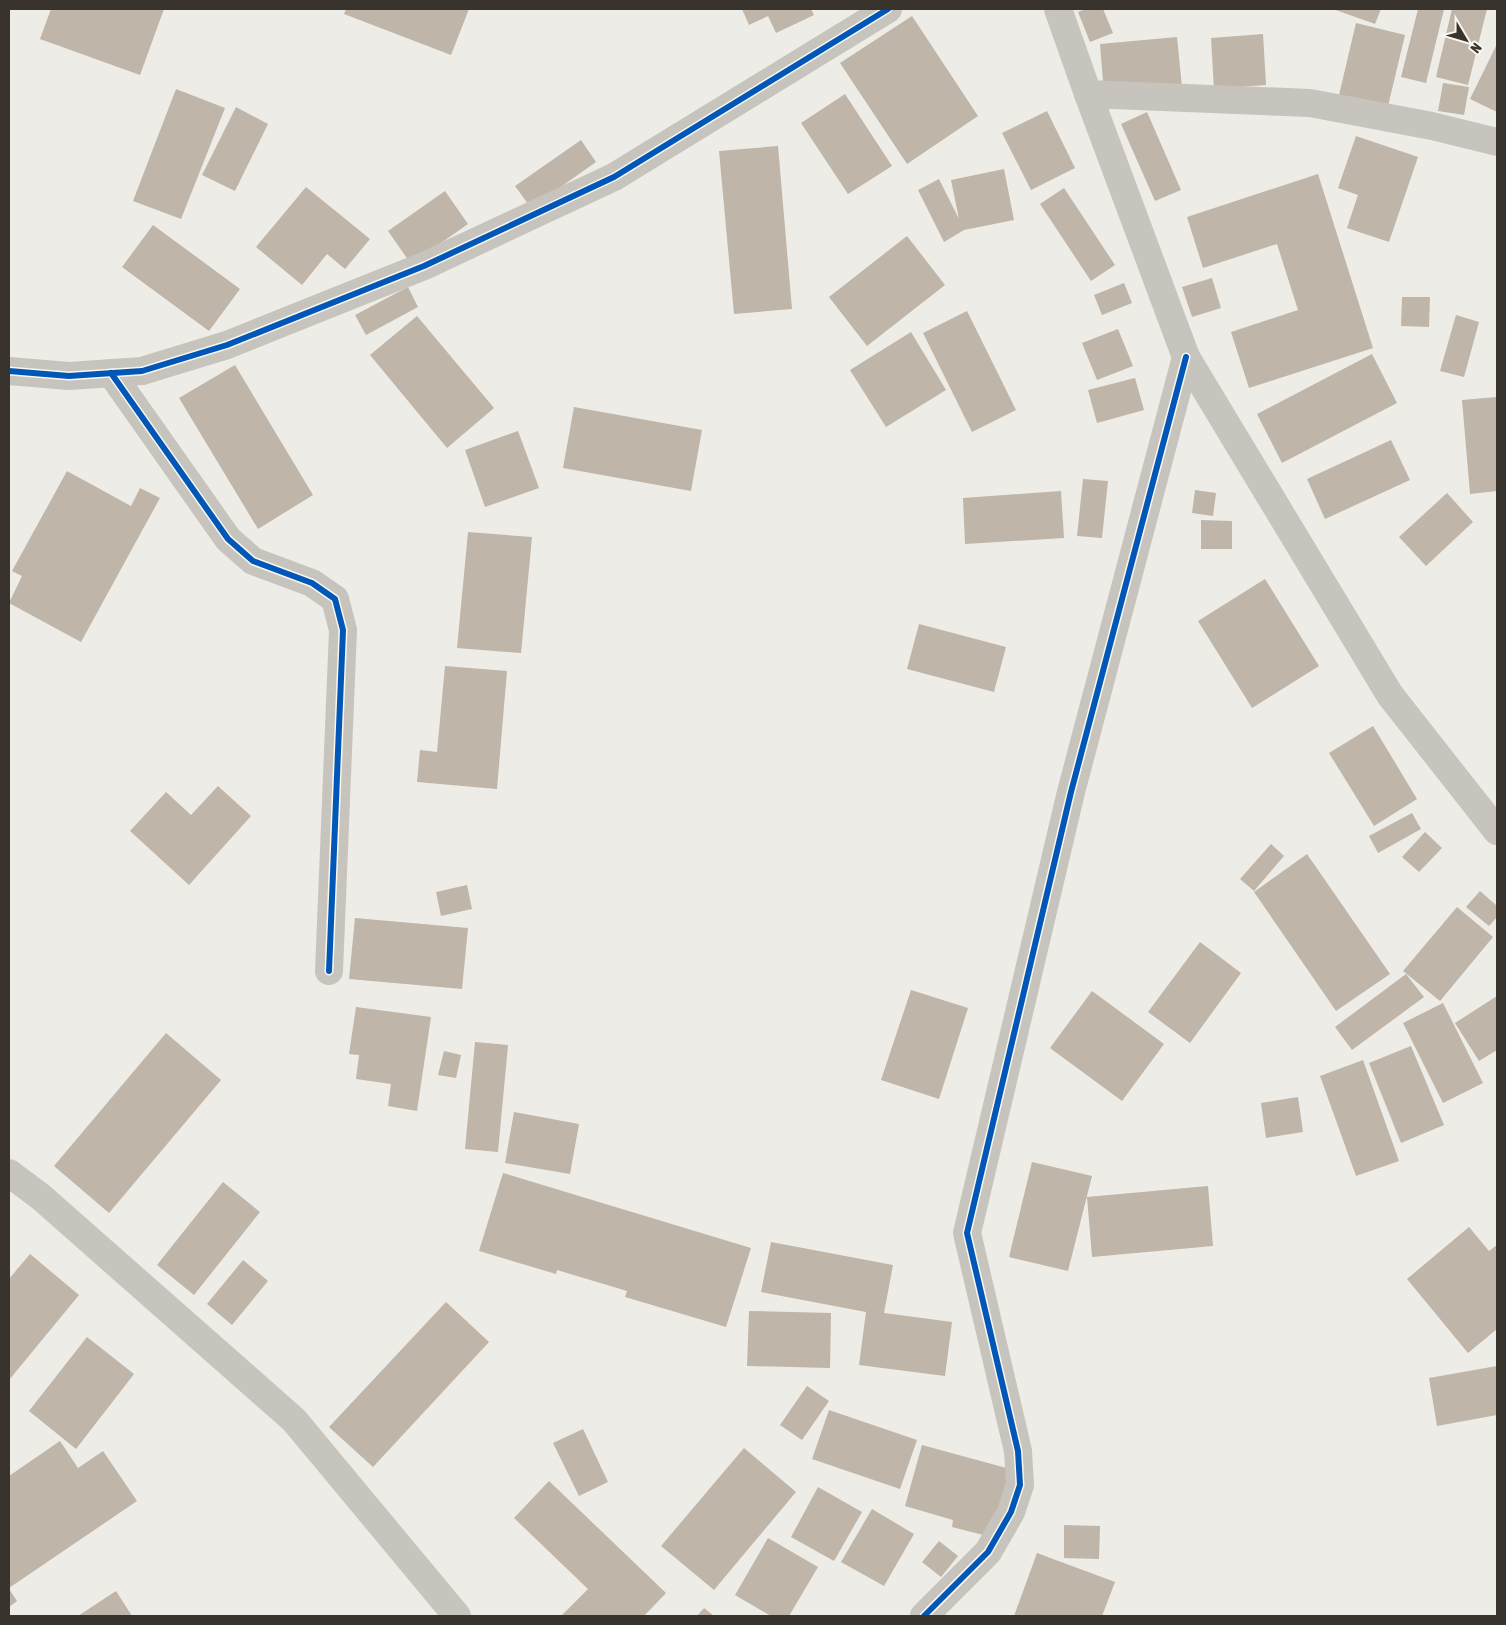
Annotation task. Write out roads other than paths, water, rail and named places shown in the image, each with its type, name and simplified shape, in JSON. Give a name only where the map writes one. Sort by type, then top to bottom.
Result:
[{"type":"street","points":[[9,370],[69,376],[142,371],[227,345],[424,266],[614,177],[888,9]]},
{"type":"street","points":[[1058,9],[1186,357],[1390,695],[1497,831]]},
{"type":"street","points":[[1088,94],[1310,103],[1432,126],[1497,142]]},
{"type":"street","points":[[924,1616],[988,1552],[1011,1512],[1020,1485],[1018,1451],[967,1233],[1071,792],[1186,357]]},
{"type":"street","points":[[111,373],[228,539],[253,561],[312,583],[335,599],[342,630],[329,971]]},
{"type":"street","points":[[9,1173],[41,1197],[294,1420],[457,1616]]}]
